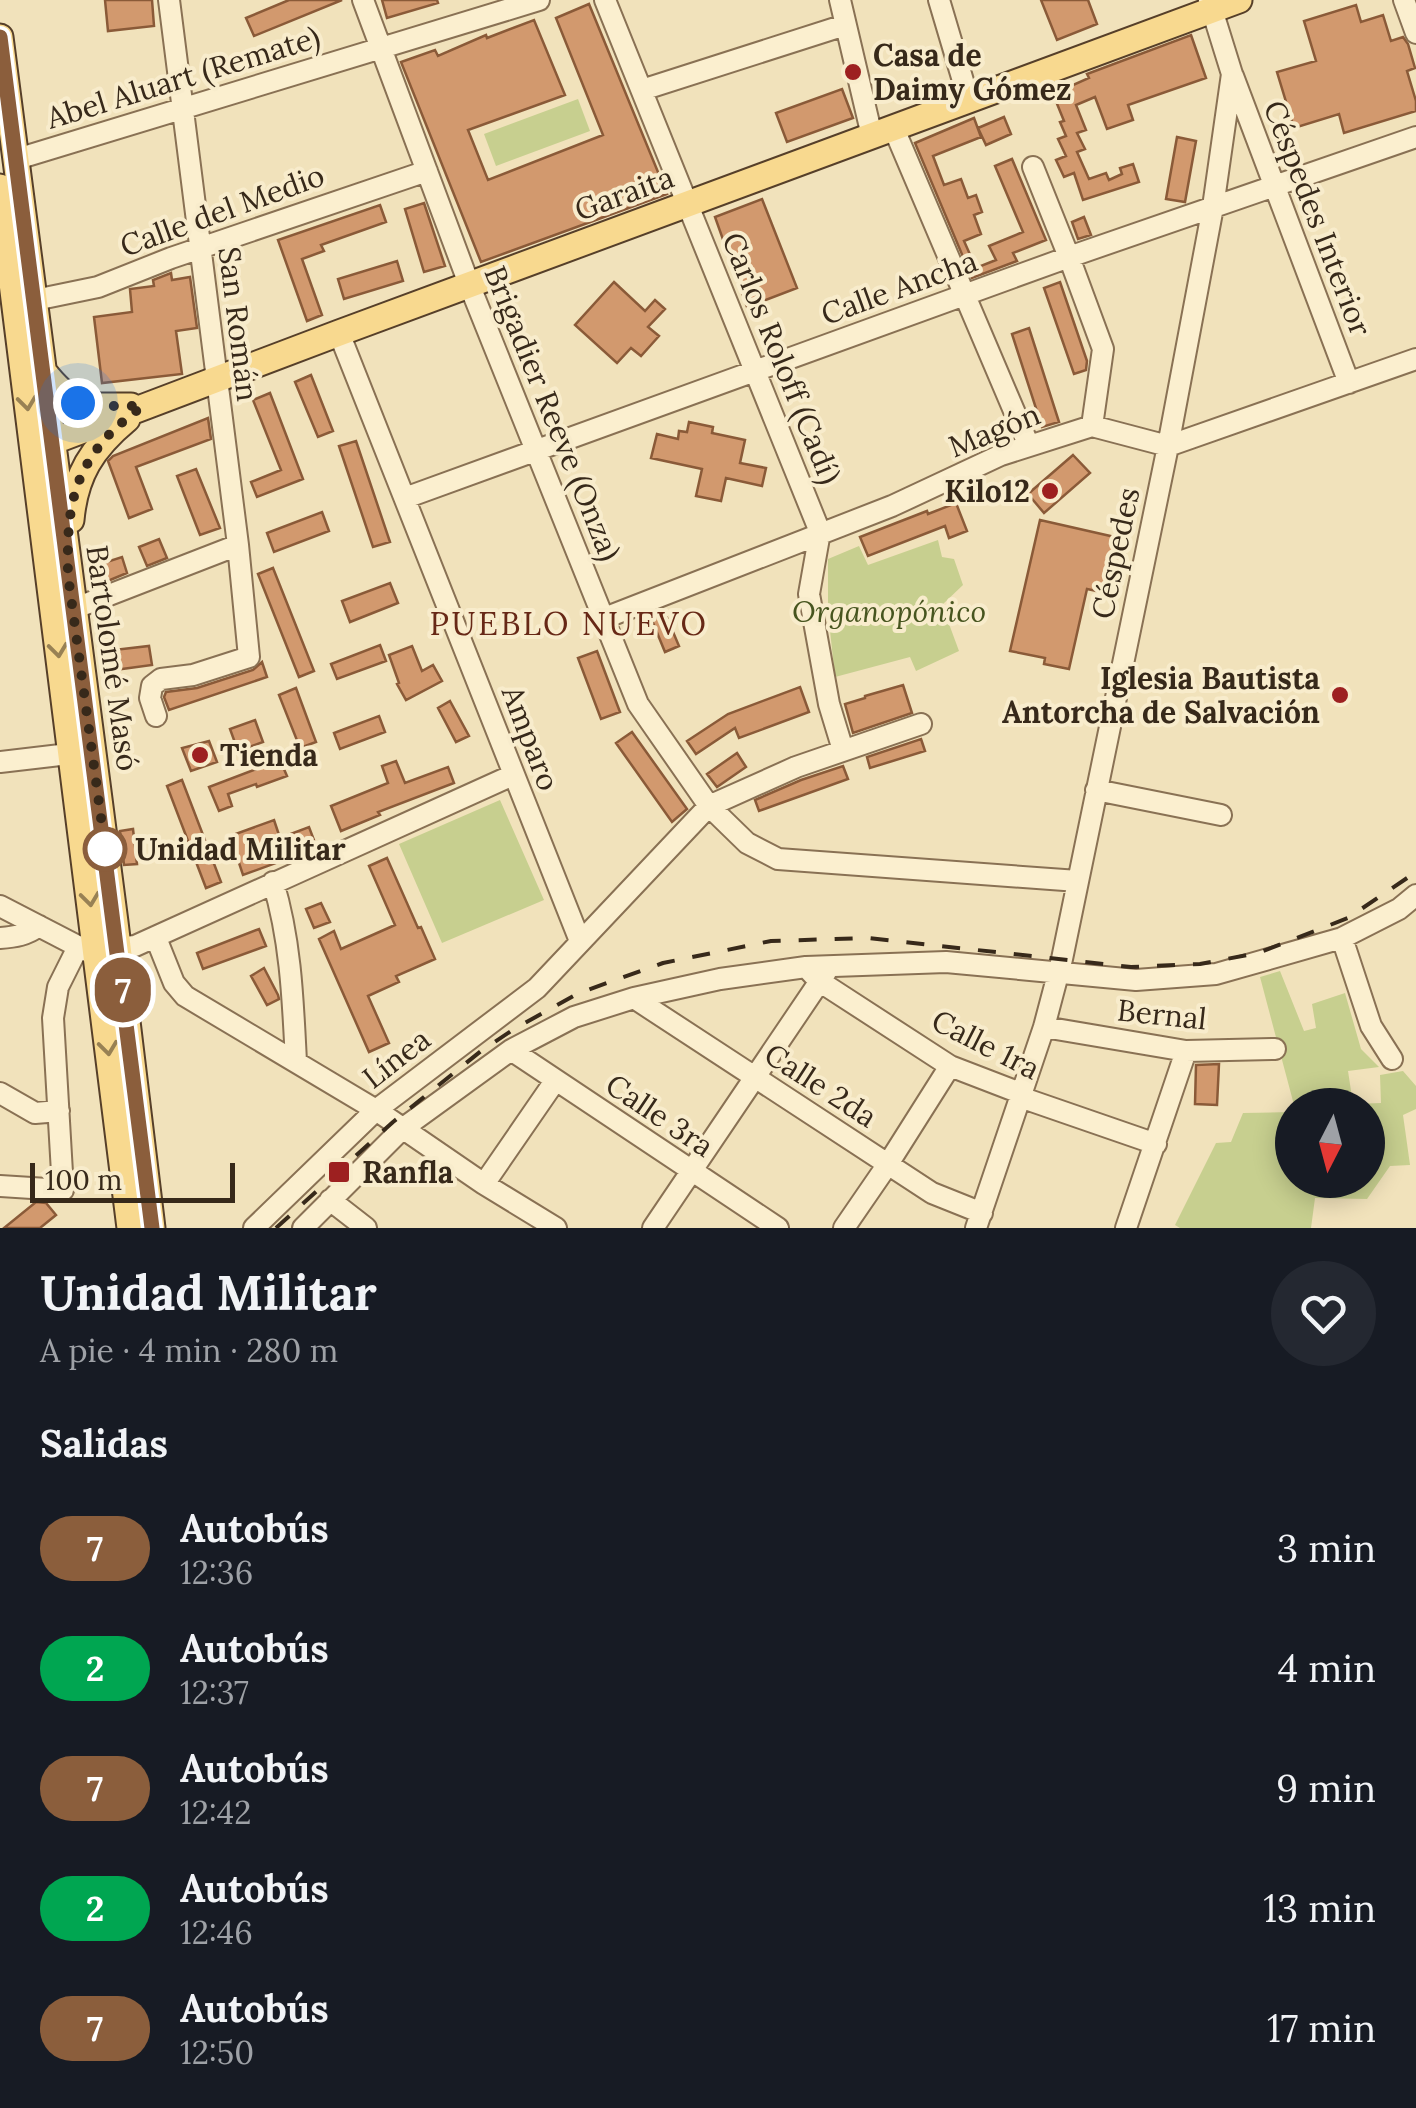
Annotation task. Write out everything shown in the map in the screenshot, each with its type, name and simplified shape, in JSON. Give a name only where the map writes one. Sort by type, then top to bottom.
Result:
[{"type":"main road","name":"Garaita","points":[[43,446],[469,284],[969,101],[1210,5],[1239,0]]},
{"type":"main road","name":"Bartolomé Masó","points":[[0,37],[44,372],[43,446],[82,752]]},
{"type":"main road","name":"Bartolomé Masó","points":[[0,187],[74,609],[98,949],[130,1228]]},
{"type":"main road","points":[[44,372],[60,392],[78,403],[142,406]]},
{"type":"main road","points":[[68,575],[73,499],[79,476],[109,434],[142,406]]},
{"type":"main road","name":"Bartolomé Masó","points":[[98,949],[152,1228]]},
{"type":"street","name":"San Román","points":[[156,716],[150,698],[152,686],[161,679],[193,675],[249,657],[169,0]]},
{"type":"street","name":"Brigadier Reeve (Onza)","points":[[363,0],[469,284],[638,704],[709,806],[747,843],[778,859],[1078,880]]},
{"type":"street","name":"Abel Aluart (Remate)","points":[[17,159],[540,0]]},
{"type":"street","name":"Carlos Roloff (Cadí)","points":[[606,0],[820,532],[809,594],[828,704],[843,750]]},
{"type":"street","points":[[840,0],[882,132],[965,295],[1030,446]]},
{"type":"street","points":[[940,0],[969,101]]},
{"type":"street","points":[[1404,0],[1416,34]]},
{"type":"street","name":"Céspedes","points":[[979,1220],[1058,974],[1168,446],[1213,207],[1232,74],[1210,5]]},
{"type":"street","points":[[642,90],[845,24]]},
{"type":"street","name":"Céspedes Interior","points":[[1232,74],[1349,383]]},
{"type":"street","name":"Calle Ancha","points":[[405,498],[1070,257],[1416,137]]},
{"type":"street","points":[[1033,167],[1103,349],[1092,426],[1168,446],[1416,359]]},
{"type":"street","name":"Calle del Medio","points":[[35,300],[98,287],[199,248],[427,171]]},
{"type":"street","name":"Amparo","points":[[339,333],[580,941]]},
{"type":"street","name":"Magón","points":[[602,619],[892,506],[1001,455],[1092,426]]},
{"type":"street","points":[[74,609],[238,545]]},
{"type":"street","points":[[709,806],[767,778],[922,724]]},
{"type":"street","points":[[0,762],[82,752]]},
{"type":"street","points":[[0,906],[98,949],[156,938],[512,775]]},
{"type":"street","points":[[1096,790],[1220,815]]},
{"type":"street","name":"Línea","points":[[254,1228],[376,1110],[537,988],[709,806]]},
{"type":"street","points":[[273,882],[294,991],[296,1062]]},
{"type":"street","points":[[302,1228],[402,1128],[511,1050],[574,1018],[634,998],[720,978],[946,962],[1136,980],[1216,974],[1342,938],[1399,909],[1416,895]]},
{"type":"street","points":[[0,938],[31,932],[39,926]]},
{"type":"street","points":[[156,938],[174,983],[185,996],[376,1110],[551,1227]]},
{"type":"street","points":[[1342,938],[1371,1026],[1392,1059]]},
{"type":"street","points":[[0,1186],[63,1190],[53,1018],[58,987],[98,949]]},
{"type":"street","points":[[653,1228],[754,1078],[818,971]]},
{"type":"street","name":"Calle 1ra","points":[[818,971],[950,1066],[1015,1090],[1020,1098],[1156,1144]]},
{"type":"street","name":"Calle 2da","points":[[634,998],[979,1220]]},
{"type":"street","name":"Bernal","points":[[1044,1027],[1186,1051],[1275,1049]]},
{"type":"street","name":"Calle 3ra","points":[[511,1050],[778,1228]]},
{"type":"street","points":[[1126,1228],[1186,1051]]},
{"type":"street","points":[[844,1228],[950,1066]]},
{"type":"street","points":[[484,1184],[556,1082]]},
{"type":"street","points":[[0,1093],[35,1114],[59,1111]]},
{"type":"street","points":[[330,1200],[366,1228]]},
{"type":"green space","points":[[578,99],[590,131],[496,166],[484,134]]},
{"type":"green space","name":"Organopónico","points":[[938,540],[942,557],[954,559],[963,585],[942,605],[959,651],[916,671],[910,657],[835,677],[828,612],[828,559],[859,546],[868,565]]},
{"type":"green space","points":[[500,800],[544,900],[442,943],[399,844]]},
{"type":"green space","points":[[1280,971],[1304,1031],[1316,1028],[1312,1004],[1345,993],[1361,1049],[1379,1067],[1348,1071],[1351,1088],[1289,1088],[1260,977]]},
{"type":"green space","points":[[1403,1071],[1416,1086],[1416,1109],[1403,1115],[1410,1165],[1390,1166],[1385,1173],[1385,1088],[1380,1088],[1380,1075]]},
{"type":"green space","points":[[1275,1112],[1275,1198],[1315,1198],[1311,1228],[1175,1225],[1216,1143],[1231,1142],[1243,1113]]},
{"type":"building","points":[[105,0],[152,0],[154,26],[108,31]]},
{"type":"building","points":[[289,0],[342,0],[254,36],[246,18]]},
{"type":"building","points":[[382,0],[437,0],[438,3],[387,18]]},
{"type":"building","points":[[1041,0],[1088,0],[1097,24],[1057,40]]},
{"type":"building","points":[[589,4],[667,194],[481,262],[401,62],[435,50],[438,56],[534,20],[565,95],[468,130],[488,180],[603,135],[556,18]]},
{"type":"building","points":[[1356,5],[1361,22],[1383,15],[1391,41],[1403,37],[1408,44],[1415,68],[1407,71],[1416,111],[1344,133],[1339,114],[1294,128],[1277,72],[1316,61],[1304,21]]},
{"type":"building","points":[[1191,35],[1206,78],[1128,105],[1133,120],[1107,129],[1095,97],[1076,105],[1086,130],[1077,133],[1085,149],[1077,152],[1089,179],[1106,173],[1109,180],[1122,174],[1120,168],[1133,164],[1139,182],[1083,200],[1074,173],[1064,177],[1056,160],[1066,156],[1058,139],[1066,136],[1053,94],[1089,78],[1087,74]]},
{"type":"building","points":[[842,89],[853,118],[787,142],[776,113]]},
{"type":"building","points":[[1004,117],[1011,134],[986,145],[978,128]]},
{"type":"building","points":[[974,118],[981,137],[933,156],[944,185],[961,179],[968,198],[976,195],[982,212],[974,215],[981,234],[964,241],[976,268],[996,260],[989,246],[1023,232],[995,166],[1012,159],[1046,240],[1013,253],[1017,261],[972,278],[915,143]]},
{"type":"building","points":[[1177,137],[1196,141],[1185,202],[1166,199]]},
{"type":"building","points":[[762,199],[797,288],[747,307],[715,217]]},
{"type":"building","points":[[424,203],[445,266],[424,272],[405,209]]},
{"type":"building","points":[[380,205],[386,222],[321,245],[324,251],[302,259],[322,315],[307,321],[278,240]]},
{"type":"building","points":[[1084,217],[1091,235],[1078,239],[1072,222]]},
{"type":"building","points":[[397,261],[403,281],[344,299],[338,279]]},
{"type":"building","points":[[171,273],[172,280],[190,277],[197,328],[176,331],[182,374],[102,383],[94,317],[132,312],[130,289],[154,286],[153,280]]},
{"type":"building","points":[[614,282],[645,311],[655,300],[665,309],[648,327],[659,336],[641,356],[631,348],[617,363],[575,325]]},
{"type":"building","points":[[1060,282],[1087,361],[1086,370],[1074,374],[1044,288]]},
{"type":"building","points":[[1029,328],[1059,422],[1042,427],[1012,334]]},
{"type":"building","points":[[311,375],[333,431],[318,437],[295,382]]},
{"type":"building","points":[[270,393],[303,479],[257,497],[251,482],[281,470],[253,400]]},
{"type":"building","points":[[208,418],[211,439],[136,467],[152,509],[129,518],[108,461]]},
{"type":"building","points":[[689,422],[713,427],[712,433],[745,440],[740,463],[766,468],[762,486],[726,478],[721,501],[696,496],[702,469],[651,458],[657,434],[678,439],[679,431],[687,432]]},
{"type":"building","points":[[356,441],[390,542],[373,547],[339,446]]},
{"type":"building","points":[[1073,455],[1090,473],[1044,513],[1028,494]]},
{"type":"building","points":[[196,469],[220,528],[200,535],[177,476]]},
{"type":"building","points":[[956,503],[967,531],[949,538],[945,526],[868,556],[860,537]]},
{"type":"building","points":[[322,512],[329,531],[274,552],[267,533]]},
{"type":"building","points":[[1040,520],[1128,540],[1116,595],[1087,589],[1069,669],[1044,664],[1045,658],[1010,651]]},
{"type":"building","points":[[159,539],[167,558],[147,566],[139,547]]},
{"type":"building","points":[[122,557],[127,573],[98,585],[91,567]]},
{"type":"building","points":[[273,568],[314,671],[299,677],[258,574]]},
{"type":"building","points":[[390,583],[398,603],[350,622],[342,601]]},
{"type":"building","points":[[665,613],[679,646],[665,652],[651,618]]},
{"type":"building","points":[[380,645],[386,661],[337,679],[331,664]]},
{"type":"building","points":[[149,646],[152,665],[107,671],[105,651]]},
{"type":"building","points":[[412,646],[422,671],[433,665],[442,681],[406,700],[389,655]]},
{"type":"building","points":[[597,651],[620,712],[601,719],[578,658]]},
{"type":"building","points":[[262,662],[267,677],[169,710],[166,692],[197,688],[253,670]]},
{"type":"building","points":[[903,685],[912,713],[853,733],[845,704]]},
{"type":"building","points":[[800,687],[809,712],[739,738],[735,728],[696,754],[687,741],[728,714]]},
{"type":"building","points":[[296,688],[316,742],[300,748],[279,695]]},
{"type":"building","points":[[450,701],[469,736],[456,742],[438,708]]},
{"type":"building","points":[[379,716],[385,732],[340,749],[334,733]]},
{"type":"building","points":[[255,720],[263,742],[238,751],[230,729]]},
{"type":"building","points":[[632,732],[687,809],[672,822],[616,743]]},
{"type":"building","points":[[921,739],[925,751],[870,768],[867,757]]},
{"type":"building","name":"Tienda","points":[[209,741],[217,762],[191,771],[182,748]]},
{"type":"building","points":[[737,753],[746,767],[717,787],[707,774]]},
{"type":"building","points":[[280,760],[287,776],[228,794],[232,806],[219,811],[209,787]]},
{"type":"building","points":[[396,761],[405,783],[448,767],[454,783],[378,812],[380,815],[341,831],[331,806],[388,783],[382,766]]},
{"type":"building","points":[[843,766],[848,779],[759,811],[755,800]]},
{"type":"building","points":[[182,780],[221,882],[206,888],[167,786]]},
{"type":"building","points":[[274,820],[280,838],[309,827],[317,848],[243,875],[230,836]]},
{"type":"building","points":[[133,829],[137,864],[124,865],[120,831]]},
{"type":"building","points":[[387,858],[435,959],[396,976],[399,982],[368,996],[389,1043],[369,1052],[319,939],[334,931],[341,949],[395,925],[369,866]]},
{"type":"building","points":[[321,903],[330,922],[314,928],[306,909]]},
{"type":"building","points":[[259,929],[266,946],[203,969],[197,953]]},
{"type":"building","points":[[264,968],[279,999],[267,1005],[251,976]]},
{"type":"building","points":[[1219,1064],[1217,1105],[1195,1104],[1196,1065]]},
{"type":"building","points":[[36,1202],[46,1203],[56,1215],[40,1228],[4,1228]]},
{"type":"railway","points":[[276,1228],[393,1122],[481,1051],[579,993],[663,963],[771,941],[868,938],[1131,967],[1200,964],[1258,953],[1348,918],[1416,872]]},
{"type":"bus line","name":"7","points":[[0,37],[152,1228]]},
{"type":"place","name":"Casa de Daimy Gómez","points":[[853,72]]},
{"type":"place","name":"Kilo12","points":[[1050,491]]},
{"type":"place","name":"Iglesia Bautista Antorcha de Salvación","points":[[1340,695]]},
{"type":"place","name":"Tienda","points":[[200,755]]},
{"type":"place","name":"Unidad Militar","points":[[105,849]]},
{"type":"place","name":"Ranfla","points":[[339,1172]]},
{"type":"district","name":"PUEBLO NUEVO","points":[[569,623]]},
{"type":"route","points":[[78,403],[142,406],[109,434],[79,476],[68,550],[68,575],[107,862],[105,849]]}]
